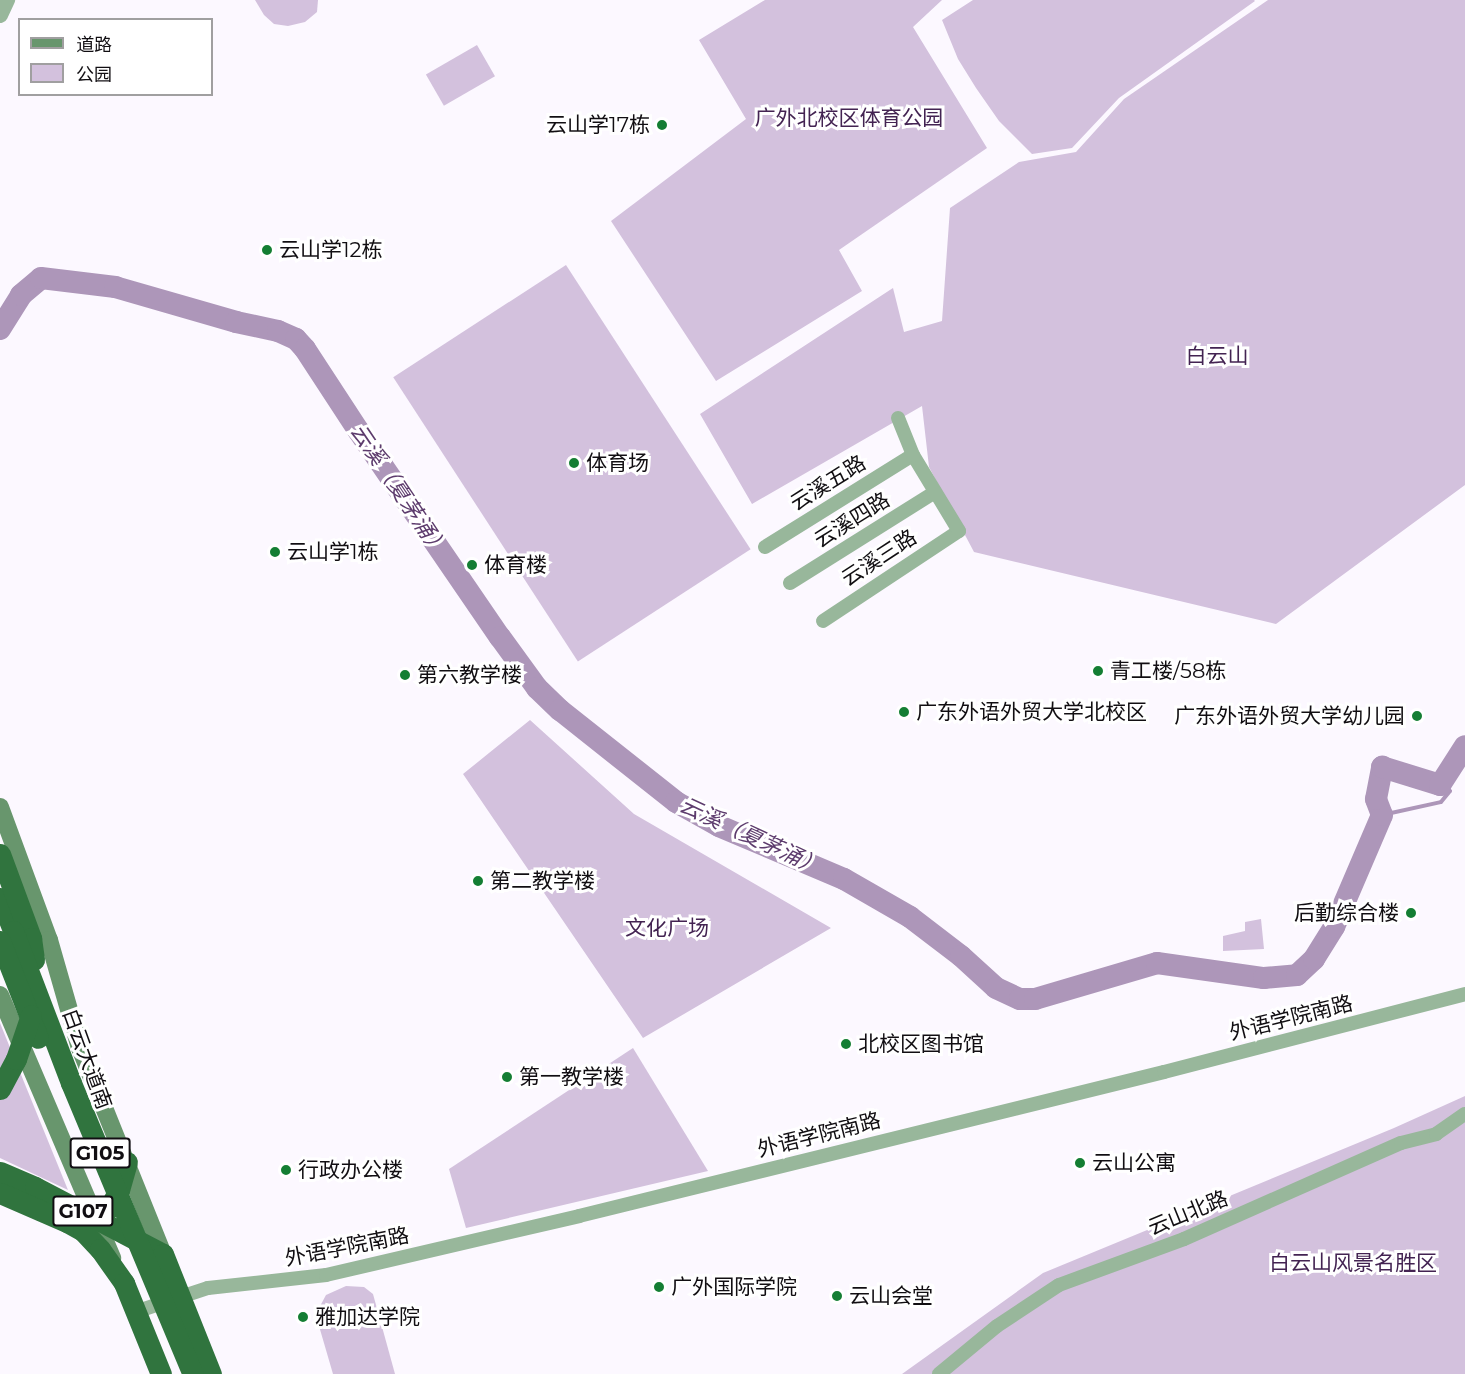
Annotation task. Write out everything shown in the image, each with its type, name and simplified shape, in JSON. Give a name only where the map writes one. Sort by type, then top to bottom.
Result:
[{"type":"highway","points":[[0,854],[31,938],[35,987],[27,1035],[0,1089]]},
{"type":"highway","name":"G105","points":[[0,898],[6,936]]},
{"type":"highway","name":"白云大道南","points":[[6,936],[178,1374]]},
{"type":"highway","name":"白云大道南","points":[[6,936],[71,1083],[193,1374]]},
{"type":"highway","points":[[67,1222],[94,1217],[113,1203],[123,1182],[127,1162]]},
{"type":"highway","name":"G107","points":[[0,1172],[36,1187],[163,1254]]},
{"type":"highway","name":"G107","points":[[0,1193],[67,1222],[83,1231],[100,1249],[124,1283],[161,1374]]},
{"type":"highway","name":"白云大道南","points":[[163,1254],[211,1374]]},
{"type":"main road","name":"白云大道南","points":[[0,807],[49,940],[80,1048],[163,1254]]},
{"type":"main road","points":[[0,995],[81,1189],[124,1283]]},
{"type":"main road","points":[[81,1189],[98,1191],[110,1187],[121,1175],[127,1162]]},
{"type":"street","points":[[0,15],[7,0]]},
{"type":"street","points":[[898,418],[913,455],[935,492]]},
{"type":"street","name":"云溪五路","points":[[765,547],[913,455]]},
{"type":"street","name":"云溪三路","points":[[822,621],[959,531],[935,492]]},
{"type":"street","name":"云溪四路","points":[[790,583],[935,492]]},
{"type":"street","name":"外语学院南路","points":[[135,1312],[179,1295],[208,1288],[293,1281],[353,1270],[1164,1072],[1465,994]]},
{"type":"street","name":"云山北路","points":[[939,1374],[997,1326],[1059,1285],[1184,1239],[1401,1143],[1436,1134],[1465,1114]]},
{"type":"green space","points":[[255,0],[318,0],[317,12],[305,22],[288,26],[274,24],[264,15]]},
{"type":"green space","name":"广外北校区体育公园","points":[[765,0],[942,0],[913,27],[987,148],[839,250],[862,291],[716,381],[611,221],[746,119],[699,40]]},
{"type":"green space","points":[[973,0],[1255,1],[1119,98],[1072,148],[1032,154],[999,121],[976,88],[958,59],[942,20]]},
{"type":"green space","name":"白云山","points":[[1268,0],[1465,0],[1465,485],[1276,624],[974,552],[929,467],[922,406],[752,504],[700,414],[893,288],[904,332],[942,321],[950,208],[1019,162],[1076,152],[1124,99]]},
{"type":"green space","points":[[477,45],[495,76],[444,106],[426,74]]},
{"type":"green space","name":"体育场","points":[[566,265],[751,549],[578,662],[393,377]]},
{"type":"green space","name":"文化广场","points":[[530,720],[634,814],[831,928],[643,1038],[463,774]]},
{"type":"green space","points":[[1261,919],[1264,949],[1223,951],[1223,936],[1245,931],[1245,922]]},
{"type":"green space","points":[[0,1023],[68,1190],[0,1158]]},
{"type":"green space","points":[[633,1048],[708,1171],[466,1228],[449,1169]]},
{"type":"green space","name":"白云山风景名胜区","points":[[1465,1096],[1465,1374],[902,1374],[1043,1273],[1394,1128]]},
{"type":"green space","points":[[346,1286],[364,1287],[373,1294],[395,1374],[333,1374],[319,1326],[318,1310],[326,1295]]},
{"type":"waterway","name":"云溪（夏茅涌）","points":[[0,329],[21,295],[41,278],[115,287],[236,322],[278,331],[296,339],[500,637],[537,688],[560,710],[676,802],[719,826],[844,879],[910,917],[961,956],[996,988],[1020,999],[1035,999],[1157,963],[1264,978],[1297,975],[1314,959],[1334,927],[1382,815],[1376,799],[1382,767],[1440,785],[1465,746]]},
{"type":"waterway","points":[[1382,815],[1441,802],[1450,791],[1440,785]]},
{"type":"place","name":"云山学17栋","points":[[662,125]]},
{"type":"place","name":"云山学12栋","points":[[267,250]]},
{"type":"place","name":"体育场","points":[[574,463]]},
{"type":"place","name":"云山学1栋","points":[[275,552]]},
{"type":"place","name":"体育楼","points":[[472,565]]},
{"type":"place","name":"青工楼/58栋","points":[[1098,671]]},
{"type":"place","name":"第六教学楼","points":[[405,675]]},
{"type":"place","name":"广东外语外贸大学北校区","points":[[904,712]]},
{"type":"place","name":"广东外语外贸大学幼儿园","points":[[1417,716]]},
{"type":"place","name":"第二教学楼","points":[[478,881]]},
{"type":"place","name":"后勤综合楼","points":[[1411,913]]},
{"type":"place","name":"北校区图书馆","points":[[846,1044]]},
{"type":"place","name":"第一教学楼","points":[[507,1077]]},
{"type":"place","name":"云山公寓","points":[[1080,1163]]},
{"type":"place","name":"行政办公楼","points":[[286,1170]]},
{"type":"place","name":"广外国际学院","points":[[659,1287]]},
{"type":"place","name":"云山会堂","points":[[837,1296]]},
{"type":"place","name":"雅加达学院","points":[[303,1317]]}]
